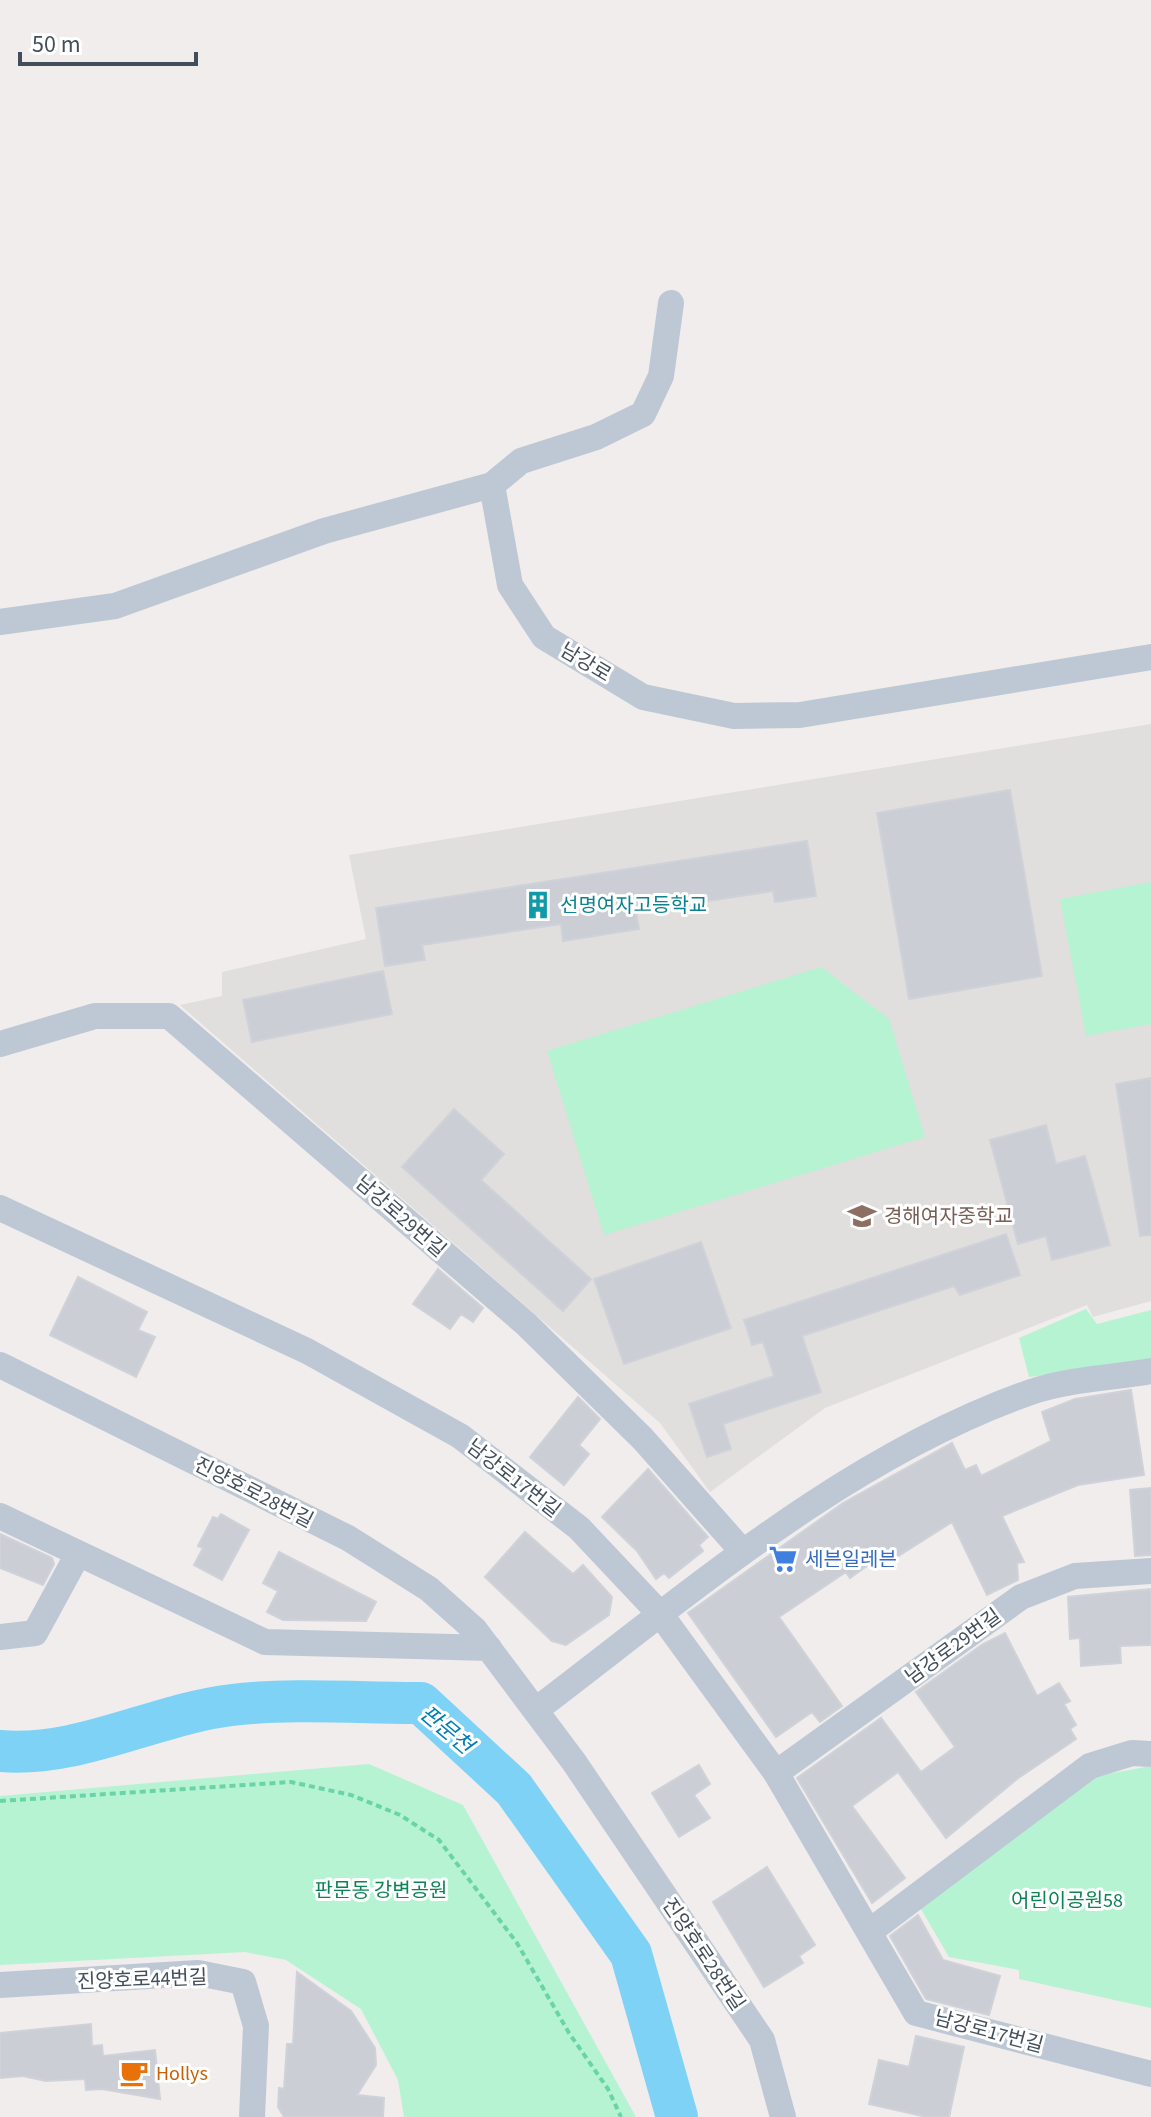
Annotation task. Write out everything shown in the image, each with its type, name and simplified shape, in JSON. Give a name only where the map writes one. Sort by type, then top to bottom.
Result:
[{"type":"street","points":[[0,622],[115,606],[324,531],[492,485],[521,461],[596,437],[643,414],[661,376],[671,303]]},
{"type":"street","name":"남강로","points":[[492,485],[510,585],[544,637],[643,697],[734,716],[800,715],[1151,657]]},
{"type":"street","name":"남강로29번길","points":[[0,1044],[95,1016],[169,1016],[526,1324],[643,1439],[743,1552]]},
{"type":"street","name":"남강로17번길","points":[[0,1208],[307,1351],[460,1436],[579,1528],[661,1615],[776,1773],[916,2013],[1151,2074]]},
{"type":"street","name":"진양호로28번길","points":[[0,1365],[348,1538],[429,1589],[489,1648],[537,1709],[762,2040],[783,2117]]},
{"type":"street","points":[[537,1709],[743,1552],[890,1456],[1033,1391],[1151,1371]]},
{"type":"street","points":[[0,1516],[265,1642],[489,1648]]},
{"type":"street","points":[[0,1637],[35,1633],[78,1554]]},
{"type":"street","name":"남강로29번길","points":[[776,1773],[1021,1597],[1075,1576],[1151,1571]]},
{"type":"street","points":[[869,1932],[1090,1766],[1132,1753],[1151,1754]]},
{"type":"street","name":"진양호로44번길","points":[[0,1985],[198,1973],[243,1982],[256,2026],[252,2117]]},
{"type":"path","points":[[0,1801],[291,1782],[351,1795],[400,1815],[439,1840],[509,1932],[569,2033],[608,2089],[621,2117]]},
{"type":"shaded area","points":[[1151,724],[1151,1301],[1093,1317],[1087,1305],[825,1408],[710,1492],[660,1423],[180,1005],[222,996],[222,972],[366,939],[349,855]]},
{"type":"green space","points":[[1151,882],[1151,1024],[1086,1036],[1060,899]]},
{"type":"green space","points":[[821,967],[889,1019],[925,1137],[604,1235],[547,1051]]},
{"type":"green space","points":[[1086,1309],[1097,1324],[1151,1310],[1151,1362],[1029,1377],[1019,1338]]},
{"type":"green space","name":"판문동 강변공원","points":[[369,1764],[463,1805],[636,2117],[404,2117],[398,2080],[361,2009],[286,1960],[245,1952],[0,1965],[0,1796]]},
{"type":"green space","name":"어린이공원58","points":[[1151,1766],[1151,2008],[1019,1979],[1019,1970],[949,1957],[918,1904],[1091,1777]]},
{"type":"building","points":[[1010,790],[1042,976],[909,999],[877,813]]},
{"type":"building","name":"선명여자고등학교","points":[[807,841],[816,896],[775,902],[773,891],[636,912],[639,929],[563,941],[561,924],[422,945],[425,960],[385,966],[376,908]]},
{"type":"building","points":[[383,971],[392,1014],[252,1042],[243,1000]]},
{"type":"building","points":[[1151,1078],[1151,1235],[1140,1236],[1116,1084]]},
{"type":"building","points":[[454,1109],[504,1154],[481,1180],[591,1279],[563,1311],[402,1167]]},
{"type":"building","points":[[1046,1125],[1056,1164],[1085,1156],[1110,1245],[1052,1260],[1046,1236],[1018,1244],[990,1140]]},
{"type":"building","name":"경해여자중학교","points":[[1006,1234],[1020,1275],[960,1295],[954,1286],[802,1336],[821,1392],[723,1424],[731,1449],[707,1457],[689,1404],[774,1376],[763,1342],[752,1345],[744,1320]]},
{"type":"building","points":[[701,1242],[731,1328],[624,1364],[594,1279]]},
{"type":"building","points":[[438,1269],[483,1308],[473,1322],[461,1314],[450,1329],[413,1304]]},
{"type":"building","points":[[78,1277],[147,1312],[138,1330],[155,1337],[136,1377],[50,1335]]},
{"type":"building","points":[[1131,1390],[1144,1475],[1078,1485],[1002,1516],[1024,1562],[1017,1563],[1018,1580],[987,1595],[952,1522],[884,1565],[879,1557],[850,1578],[846,1572],[779,1617],[842,1706],[820,1722],[812,1712],[776,1737],[688,1613],[843,1503],[952,1443],[965,1470],[976,1465],[981,1476],[1051,1441],[1042,1412],[1075,1399]]},
{"type":"building","points":[[578,1397],[600,1419],[579,1445],[589,1454],[564,1485],[530,1457]]},
{"type":"building","points":[[648,1469],[708,1537],[699,1545],[703,1551],[669,1578],[664,1573],[656,1579],[637,1551],[602,1517]]},
{"type":"building","points":[[1151,1488],[1151,1555],[1135,1556],[1130,1490]]},
{"type":"building","points":[[221,1514],[249,1530],[222,1580],[194,1565],[203,1548],[198,1546],[213,1517],[218,1519]]},
{"type":"building","points":[[525,1532],[573,1574],[583,1565],[612,1597],[609,1615],[566,1645],[552,1641],[485,1577]]},
{"type":"building","points":[[0,1534],[52,1558],[54,1564],[43,1585],[0,1568]]},
{"type":"building","points":[[279,1552],[376,1602],[366,1621],[283,1620],[267,1612],[278,1591],[263,1583]]},
{"type":"building","points":[[1151,1589],[1151,1645],[1120,1646],[1121,1663],[1081,1666],[1080,1638],[1070,1639],[1068,1597]]},
{"type":"building","points":[[1005,1633],[1037,1696],[1059,1683],[1070,1701],[1064,1704],[1076,1725],[1070,1729],[1076,1739],[1017,1779],[946,1838],[898,1772],[852,1806],[905,1878],[872,1903],[797,1778],[881,1718],[921,1772],[955,1747],[916,1692],[983,1644]]},
{"type":"building","points":[[699,1765],[710,1784],[694,1795],[710,1818],[679,1837],[652,1793]]},
{"type":"building","points":[[767,1867],[815,1945],[799,1956],[803,1963],[764,1987],[713,1902]]},
{"type":"building","points":[[918,1915],[943,1960],[1000,1976],[989,2015],[926,1999],[890,1936]]},
{"type":"building","points":[[297,1972],[351,2011],[375,2048],[376,2065],[357,2095],[384,2098],[383,2117],[284,2117],[278,2107],[279,2088],[284,2089],[287,2044],[293,2044]]},
{"type":"building","points":[[91,2024],[92,2046],[102,2045],[103,2056],[155,2050],[160,2099],[102,2089],[86,2090],[85,2079],[46,2081],[23,2076],[0,2078],[0,2033]]},
{"type":"building","points":[[916,2036],[964,2047],[949,2117],[927,2117],[869,2104],[879,2060],[909,2067]]},
{"type":"waterway","name":"판문천","points":[[0,1751],[59,1748],[232,1705],[302,1701],[421,1703],[514,1789],[631,1954],[677,2117]]},
{"type":"place","name":"선명여자고등학교","points":[[538,905]]},
{"type":"place","name":"경해여자중학교","points":[[862,1216]]},
{"type":"place","name":"세븐일레븐","points":[[783,1559]]},
{"type":"place","name":"Hollys","points":[[134,2073]]}]
